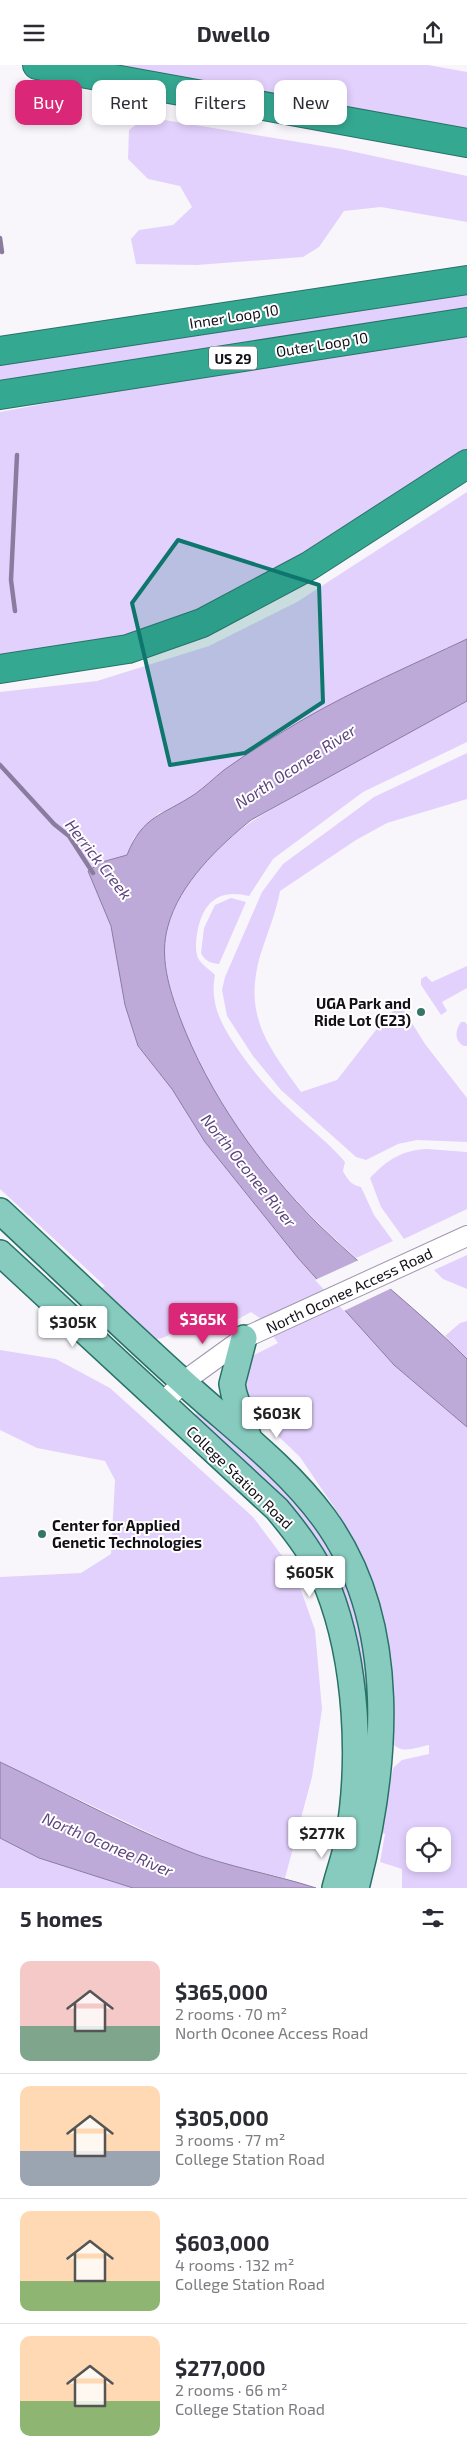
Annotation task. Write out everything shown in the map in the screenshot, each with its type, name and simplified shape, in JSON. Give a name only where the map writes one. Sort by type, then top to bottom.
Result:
[{"type":"highway","points":[[37,65],[467,143]]},
{"type":"highway","name":"Inner Loop 10","points":[[0,351],[467,280]]},
{"type":"highway","name":"Outer Loop 10","points":[[0,395],[467,322]]},
{"type":"highway","points":[[0,669],[128,649],[202,623],[309,566],[467,464]]},
{"type":"main road","name":"College Station Road","points":[[0,1211],[183,1382],[283,1471],[324,1518],[344,1549],[369,1615],[376,1648],[382,1732],[357,1844],[335,1888]]},
{"type":"main road","name":"College Station Road","points":[[0,1253],[277,1509],[299,1535],[328,1587],[347,1652],[353,1715],[353,1791],[357,1844],[356,1888]]},
{"type":"main road","points":[[244,1338],[232,1384],[250,1441]]},
{"type":"street","name":"North Oconee Access Road","points":[[162,1403],[183,1382],[244,1338],[467,1236]]},
{"type":"highlighted area","points":[[178,540],[319,585],[323,702],[245,753],[170,765],[132,603]]},
{"type":"shaded area","points":[[95,65],[428,65],[467,72],[467,137],[347,114],[347,80],[274,80],[274,100],[264,98],[264,80],[176,81]]},
{"type":"shaded area","points":[[166,120],[176,122],[176,125],[195,125],[341,149],[467,176],[467,222],[381,207],[344,211],[319,247],[303,257],[197,265],[136,264],[131,239],[139,230],[173,225],[192,207],[180,186],[148,179],[128,159],[129,130],[136,125],[166,125]]},
{"type":"shaded area","points":[[467,289],[467,311],[0,383],[0,363]]},
{"type":"shaded area","points":[[467,332],[467,456],[304,555],[199,611],[126,635],[0,659],[0,412],[160,382]]},
{"type":"shaded area","points":[[467,492],[467,639],[304,719],[223,771],[208,785],[170,810],[159,813],[134,838],[127,855],[101,862],[105,910],[116,941],[125,1005],[138,1047],[172,1089],[205,1142],[298,1258],[394,1365],[467,1427],[467,1888],[402,1888],[402,1869],[380,1862],[385,1834],[381,1832],[393,1768],[402,1760],[429,1754],[429,1745],[400,1749],[392,1743],[393,1682],[386,1636],[372,1595],[337,1519],[340,1516],[300,1457],[253,1412],[243,1383],[246,1383],[244,1380],[248,1358],[278,1343],[261,1319],[251,1312],[203,1338],[188,1329],[182,1329],[156,1339],[102,1288],[105,1286],[0,1189],[0,692],[97,681],[209,646],[297,602]]},
{"type":"shaded area","points":[[467,701],[467,742],[363,792],[273,859],[249,896],[228,894],[220,897],[207,907],[199,923],[196,949],[198,958],[215,975],[214,993],[217,1010],[233,1042],[275,1096],[326,1142],[345,1162],[343,1171],[346,1177],[352,1183],[361,1187],[374,1215],[393,1241],[356,1258],[327,1232],[273,1174],[248,1143],[206,1076],[189,1040],[175,1003],[165,968],[164,946],[166,933],[175,908],[189,882],[206,860],[225,841],[282,803]]},
{"type":"shaded area","points":[[467,753],[467,799],[387,823],[356,840],[280,891],[260,956],[255,996],[257,1013],[269,1045],[301,1092],[337,1080],[379,1026],[395,1009],[392,1002],[402,1007],[425,1044],[467,1098],[467,1142],[417,1140],[398,1144],[366,1160],[356,1157],[281,1090],[253,1056],[227,1016],[222,990],[225,977],[262,892],[283,864],[374,797]]},
{"type":"shaded area","points":[[231,898],[246,902],[219,964],[213,963],[206,960],[201,953],[204,928],[215,905]]},
{"type":"shaded area","points":[[467,966],[467,988],[442,1002],[447,1011],[441,1015],[421,985],[421,979],[426,976],[432,982]]},
{"type":"shaded area","points":[[461,1022],[465,1022],[467,1025],[467,1046],[461,1044],[457,1038]]},
{"type":"shaded area","points":[[427,1149],[467,1152],[467,1209],[404,1239],[381,1207],[370,1178],[396,1157],[410,1151]]},
{"type":"shaded area","points":[[467,1255],[467,1289],[443,1279],[434,1270]]},
{"type":"shaded area","points":[[467,1321],[467,1359],[445,1336],[460,1323]]},
{"type":"shaded area","points":[[0,1350],[56,1359],[110,1388],[253,1517],[295,1573],[315,1630],[322,1709],[312,1777],[285,1878],[226,1864],[185,1850],[0,1762],[0,1577],[81,1573],[111,1554],[115,1480],[105,1461],[37,1448],[0,1430]]},
{"type":"shaded area","points":[[199,1410],[283,1483],[336,1556],[361,1620],[370,1704],[360,1705],[349,1625],[194,1416]]},
{"type":"shaded area","points":[[0,1838],[39,1858],[133,1888],[0,1888]]},
{"type":"water","name":"North Oconee River","points":[[467,639],[467,701],[251,820],[214,854],[181,895],[173,910],[165,938],[165,961],[172,995],[192,1047],[221,1102],[256,1154],[318,1224],[431,1324],[467,1359],[467,1427],[394,1365],[298,1258],[205,1142],[172,1089],[138,1046],[125,1005],[111,926],[88,871],[102,862],[127,855],[133,842],[147,824],[195,794],[224,770],[273,737],[384,677]]},
{"type":"water","name":"North Oconee River","points":[[0,1762],[185,1850],[217,1861],[316,1888],[133,1888],[39,1858],[0,1838]]},
{"type":"pier","points":[[361,1259],[394,1287],[344,1311],[315,1280]]},
{"type":"waterway","points":[[0,238],[2,252]]},
{"type":"waterway","points":[[15,611],[11,580],[17,455]]},
{"type":"waterway","name":"Herrick Creek","points":[[0,765],[54,824],[69,836],[93,873]]},
{"type":"place","name":"UGA Park and Ride Lot (E23)","points":[[421,1012]]},
{"type":"place","name":"Center for Applied Genetic Technologies","points":[[42,1534]]}]
